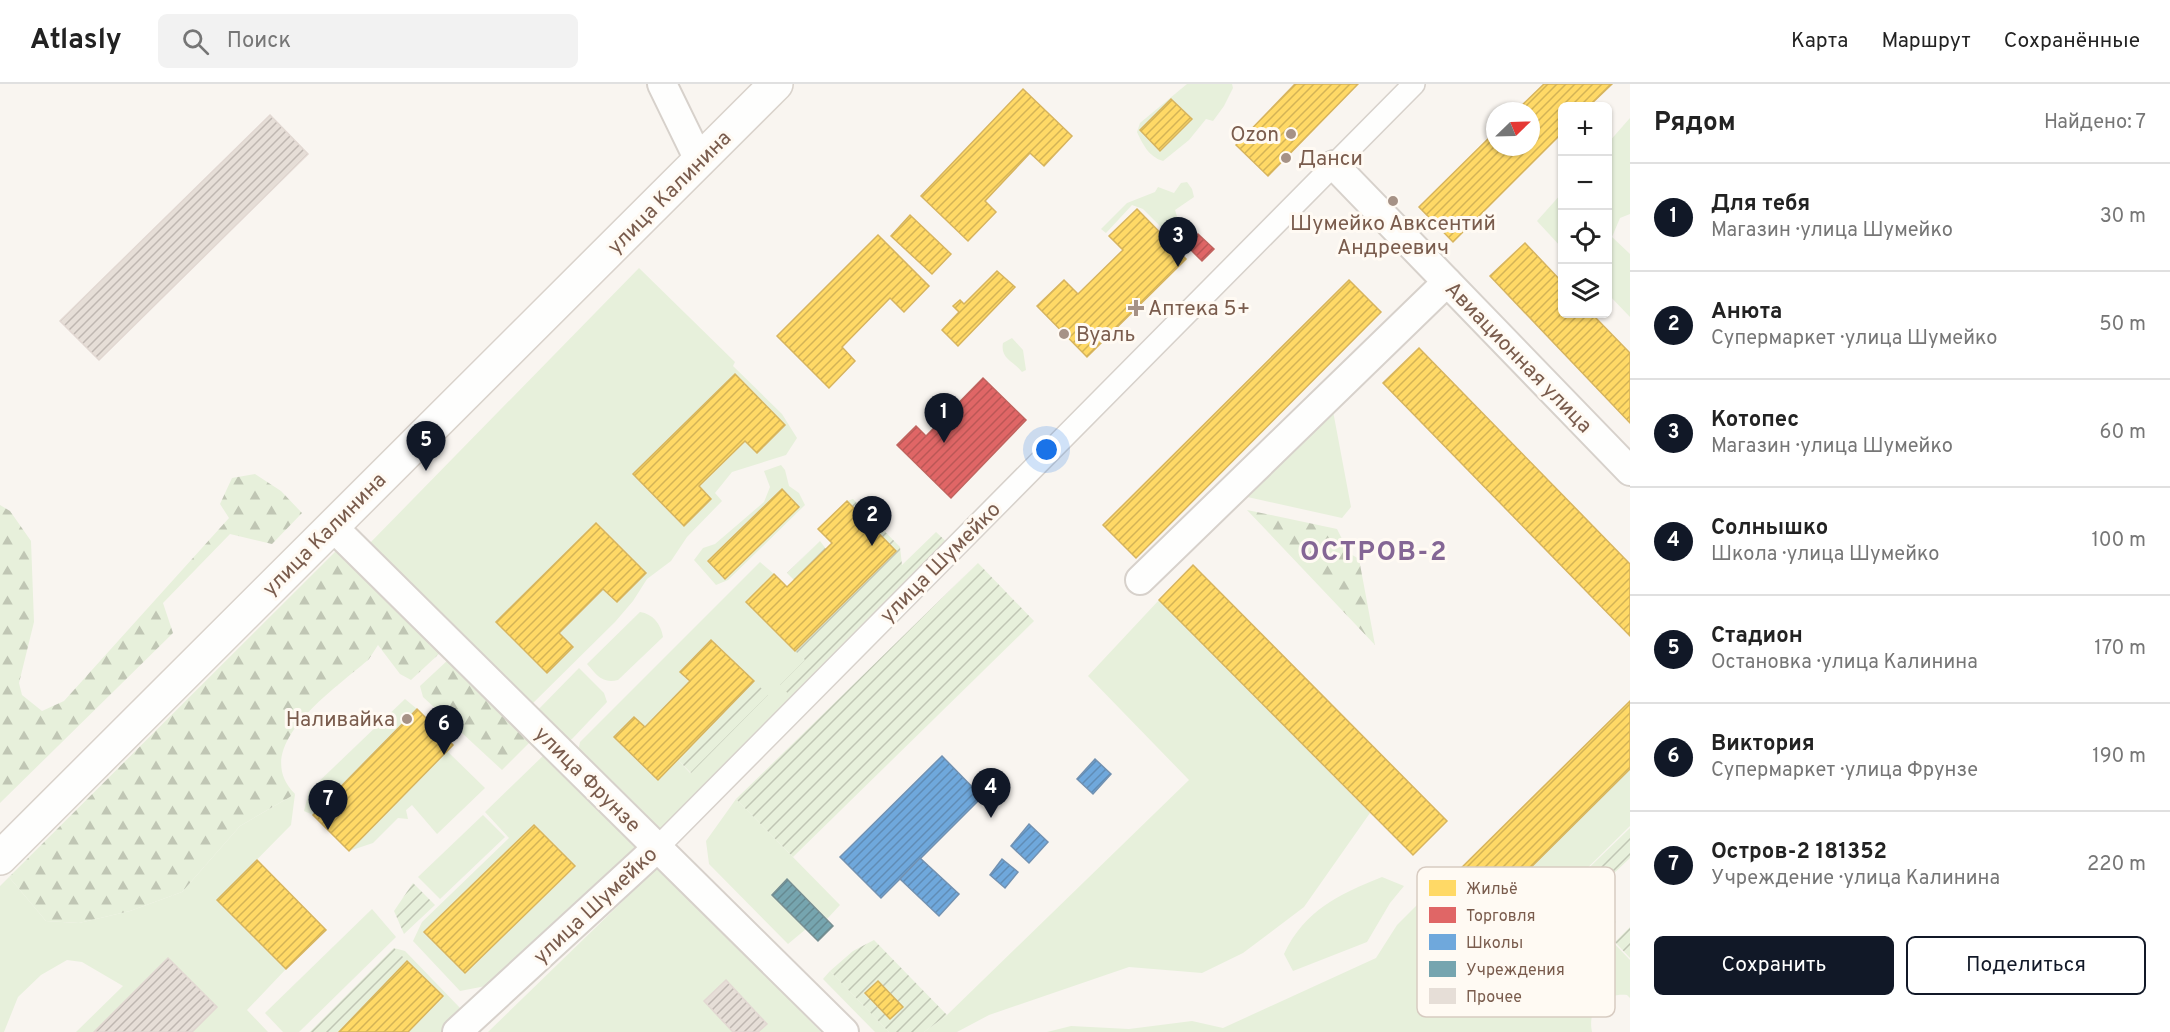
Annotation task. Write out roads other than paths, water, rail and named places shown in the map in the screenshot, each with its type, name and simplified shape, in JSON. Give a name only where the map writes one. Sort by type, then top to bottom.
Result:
[{"type":"main road","name":"улица Калинина","points":[[0,858],[776,84]]},
{"type":"street","points":[[662,84],[699,162]]},
{"type":"street","name":"улица Шумейко","points":[[457,1032],[657,848],[1414,84]]},
{"type":"street","name":"Авиационная улица","points":[[1334,165],[1630,471]]},
{"type":"street","points":[[1140,580],[1447,282]]},
{"type":"street","name":"улица Фрунзе","points":[[332,526],[844,1032]]},
{"type":"place","name":"Ozon","points":[[1291,134]]},
{"type":"place","name":"Данси","points":[[1286,158]]},
{"type":"place","name":"Шумейко Авксентий Андреевич","points":[[1393,201]]},
{"type":"place","name":"Котопес","points":[[1178,267]]},
{"type":"place","name":"Аптека 5+","points":[[1136,308]]},
{"type":"place","name":"Вуаль","points":[[1064,334]]},
{"type":"place","name":"Для тебя","points":[[944,443]]},
{"type":"place","name":"Стадион","points":[[426,471]]},
{"type":"place","name":"Анюта","points":[[872,546]]},
{"type":"place","name":"Наливайка","points":[[407,719]]},
{"type":"place","name":"Виктория","points":[[444,755]]},
{"type":"place","name":"Солнышко","points":[[991,818]]},
{"type":"place","name":"Остров-2 181352","points":[[328,830]]},
{"type":"district","name":"ОСТРОВ-2","points":[[1374,551]]}]
